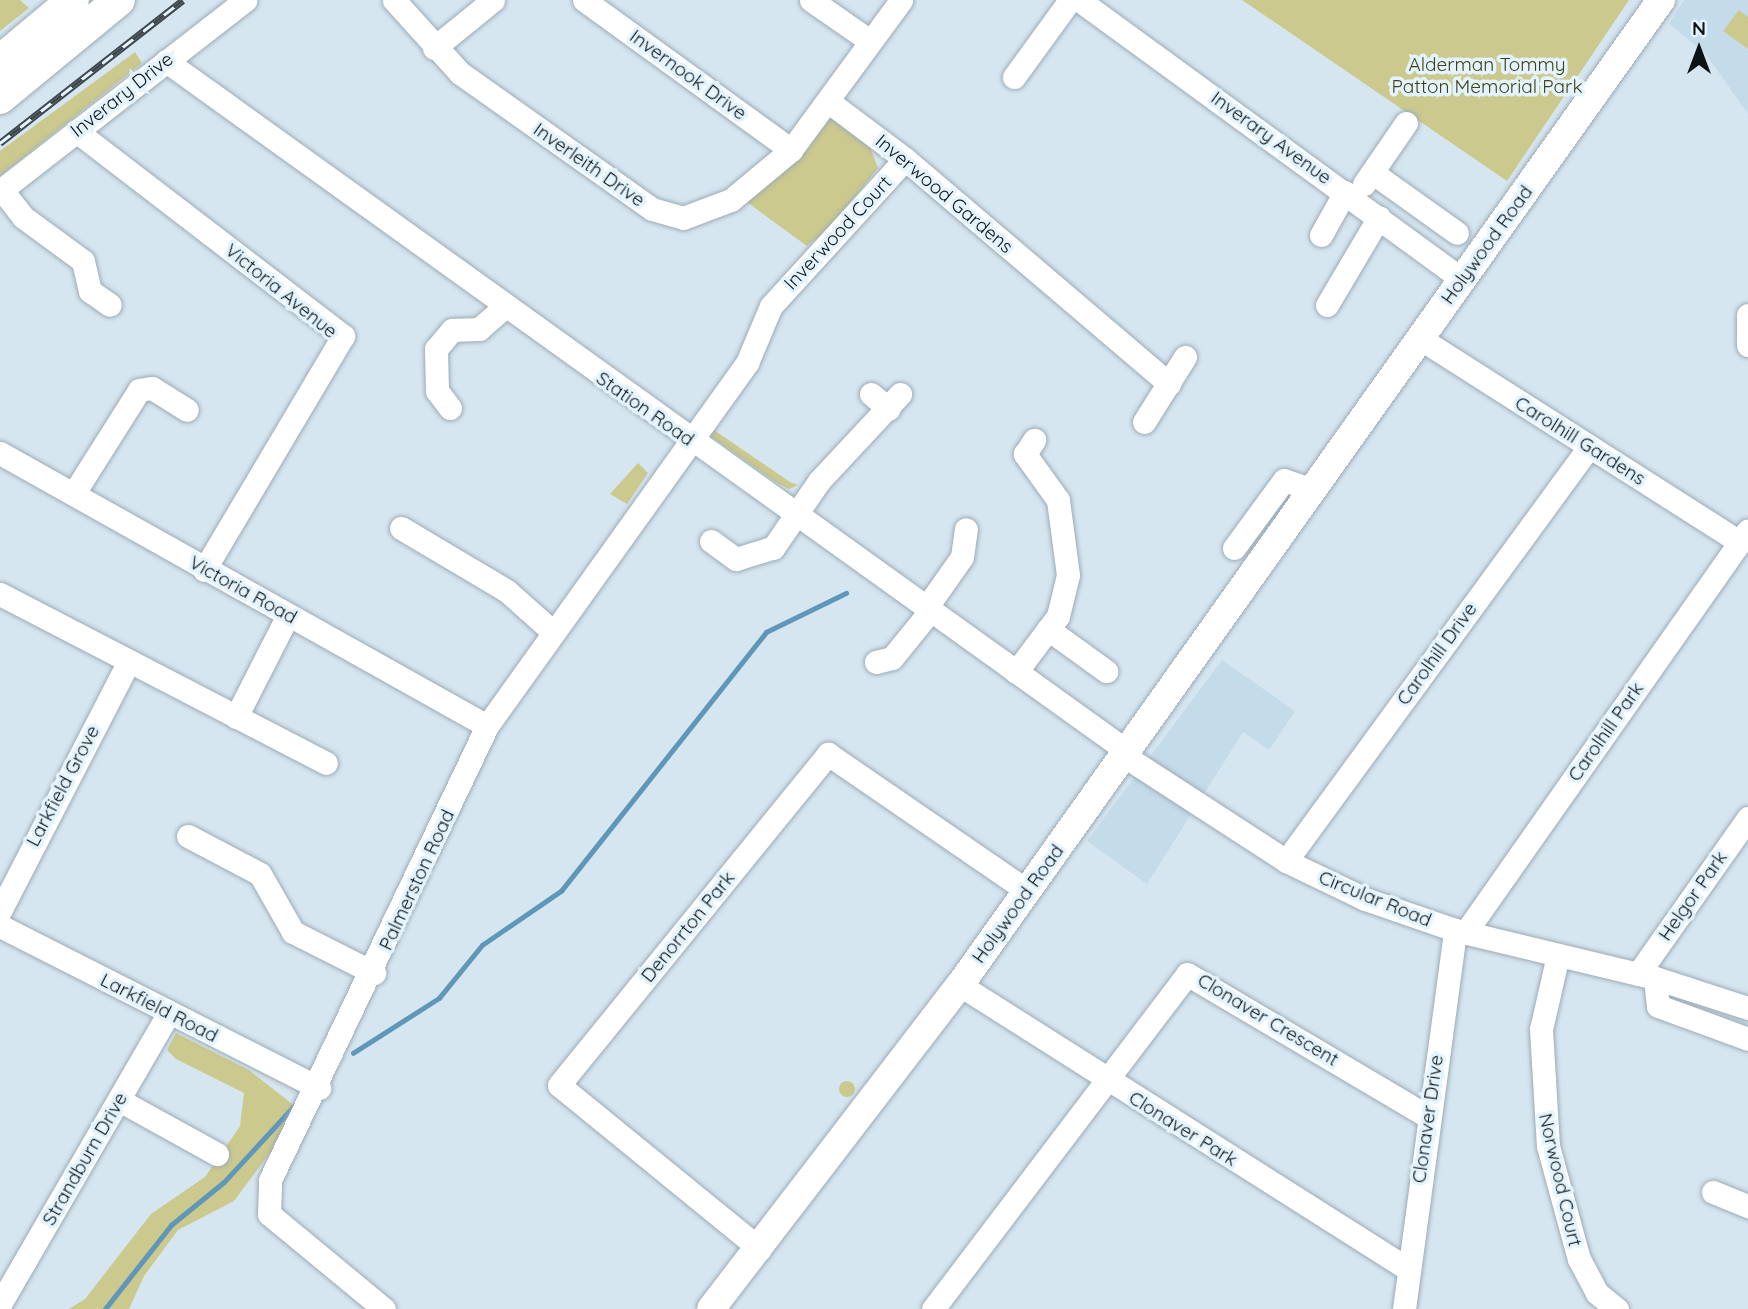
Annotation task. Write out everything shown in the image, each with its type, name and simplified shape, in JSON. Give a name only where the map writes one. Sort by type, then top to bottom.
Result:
[{"type":"highway","points":[[0,61],[73,0]]},
{"type":"highway","points":[[0,98],[119,0]]},
{"type":"main road","name":"Holywood Road","points":[[711,1309],[760,1249],[960,985],[1661,0]]},
{"type":"street","name":"Inverary Drive","points":[[1,190],[246,0]]},
{"type":"street","name":"Inverleith Drive","points":[[394,0],[434,48],[460,73],[665,215],[699,216],[731,200],[791,150],[829,102],[901,0]]},
{"type":"street","points":[[434,48],[493,0]]},
{"type":"street","name":"Invernook Drive","points":[[584,0],[791,150]]},
{"type":"street","points":[[811,0],[870,41]]},
{"type":"street","points":[[1014,77],[1070,0]]},
{"type":"street","name":"Inverary Avenue","points":[[1079,0],[1462,279]]},
{"type":"street","name":"Station Road","points":[[166,61],[503,308],[1016,672],[1125,753]]},
{"type":"street","name":"Inverwood Gardens","points":[[829,102],[1062,279],[1169,384]]},
{"type":"street","points":[[1321,235],[1350,195],[1373,173],[1406,123]]},
{"type":"street","name":"Victoria Avenue","points":[[76,131],[343,336],[204,570]]},
{"type":"street","name":"Inverwood Court","points":[[771,306],[905,159]]},
{"type":"street","points":[[1373,173],[1457,233]]},
{"type":"street","points":[[1,190],[23,217],[83,261],[90,290],[110,305]]},
{"type":"street","points":[[1327,305],[1379,217]]},
{"type":"street","name":"Palmerston Road","points":[[384,1309],[289,1233],[265,1202],[487,726],[764,336],[771,306]]},
{"type":"street","points":[[437,400],[433,358],[440,342],[452,330],[487,325],[503,308]]},
{"type":"street","points":[[1748,315],[1748,345]]},
{"type":"street","name":"Carolhill Gardens","points":[[1421,339],[1589,447],[1744,536]]},
{"type":"street","points":[[1144,422],[1185,357]]},
{"type":"street","points":[[74,493],[139,390],[152,388],[187,410]]},
{"type":"street","points":[[711,541],[736,559],[773,548],[794,516],[895,401],[871,394]]},
{"type":"street","points":[[1016,672],[1066,598],[1066,546],[1058,500],[1025,454],[1034,440]]},
{"type":"street","name":"Carolhill Drive","points":[[1286,861],[1589,447]]},
{"type":"street","name":"Victoria Road","points":[[0,453],[74,493],[204,570],[487,726]]},
{"type":"street","points":[[1234,548],[1284,480],[1313,490]]},
{"type":"street","points":[[401,528],[507,591],[553,632]]},
{"type":"street","points":[[876,662],[892,658],[928,610],[962,557],[966,529]]},
{"type":"street","name":"Carolhill Park","points":[[1460,931],[1744,536]]},
{"type":"street","points":[[0,594],[326,763]]},
{"type":"street","points":[[236,717],[288,615]]},
{"type":"street","points":[[1048,628],[1106,671]]},
{"type":"street","name":"Larkfield Grove","points":[[0,911],[129,661]]},
{"type":"street","name":"Circular Road","points":[[1125,753],[1286,861],[1460,931],[1646,976],[1748,1008]]},
{"type":"street","name":"Denorrton Park","points":[[760,1249],[559,1085],[828,754],[1027,891]]},
{"type":"street","name":"Helgor Park","points":[[1646,976],[1748,818]]},
{"type":"street","points":[[188,836],[260,874],[293,932],[374,973]]},
{"type":"street","name":"Larkfield Road","points":[[0,926],[319,1088]]},
{"type":"street","name":"Clonaver Drive","points":[[1404,1309],[1427,1116],[1460,931]]},
{"type":"street","name":"Norwood Court","points":[[1559,955],[1541,1029],[1548,1146],[1579,1259],[1597,1293],[1617,1309]]},
{"type":"street","name":"Clonaver Crescent","points":[[1106,1080],[1188,974],[1427,1116]]},
{"type":"street","points":[[1646,976],[1658,1006],[1748,1039]]},
{"type":"street","name":"Clonaver Park","points":[[960,985],[1408,1269]]},
{"type":"street","name":"Strandburn Drive","points":[[0,1304],[169,1013]]},
{"type":"street","points":[[933,1309],[1106,1080]]},
{"type":"street","points":[[119,1100],[217,1154]]},
{"type":"street","points":[[1713,1192],[1748,1206]]},
{"type":"shaded area","points":[[1684,0],[1748,0],[1748,114],[1705,53],[1669,24]]},
{"type":"shaded area","points":[[1222,660],[1295,711],[1269,750],[1243,732],[1147,884],[1087,841]]},
{"type":"green space","points":[[0,0],[20,0],[29,8],[0,31]]},
{"type":"green space","name":"Alderman Tommy Patton Memorial Park","points":[[1242,0],[1629,0],[1507,181]]},
{"type":"green space","points":[[1739,10],[1748,17],[1748,49],[1723,31]]},
{"type":"green space","points":[[135,52],[142,63],[0,176],[0,151]]},
{"type":"green space","points":[[832,116],[868,142],[878,168],[831,227],[807,246],[744,200],[786,169]]},
{"type":"green space","points":[[711,428],[798,485],[789,489],[777,483],[706,433]]},
{"type":"green space","points":[[638,463],[648,473],[627,504],[610,494]]},
{"type":"green space","points":[[176,1033],[249,1070],[301,1111],[234,1201],[178,1230],[144,1276],[129,1309],[69,1309],[85,1299],[151,1214],[205,1177],[240,1126],[244,1093],[176,1059],[167,1050]]},
{"type":"green space","points":[[847,1081],[855,1089],[847,1097],[839,1089]]},
{"type":"waterway","points":[[353,1053],[439,998],[482,945],[561,891],[766,632],[846,593]]},
{"type":"waterway","points":[[105,1309],[171,1225],[224,1182],[293,1107]]},
{"type":"railway","points":[[0,143],[183,0]]}]
